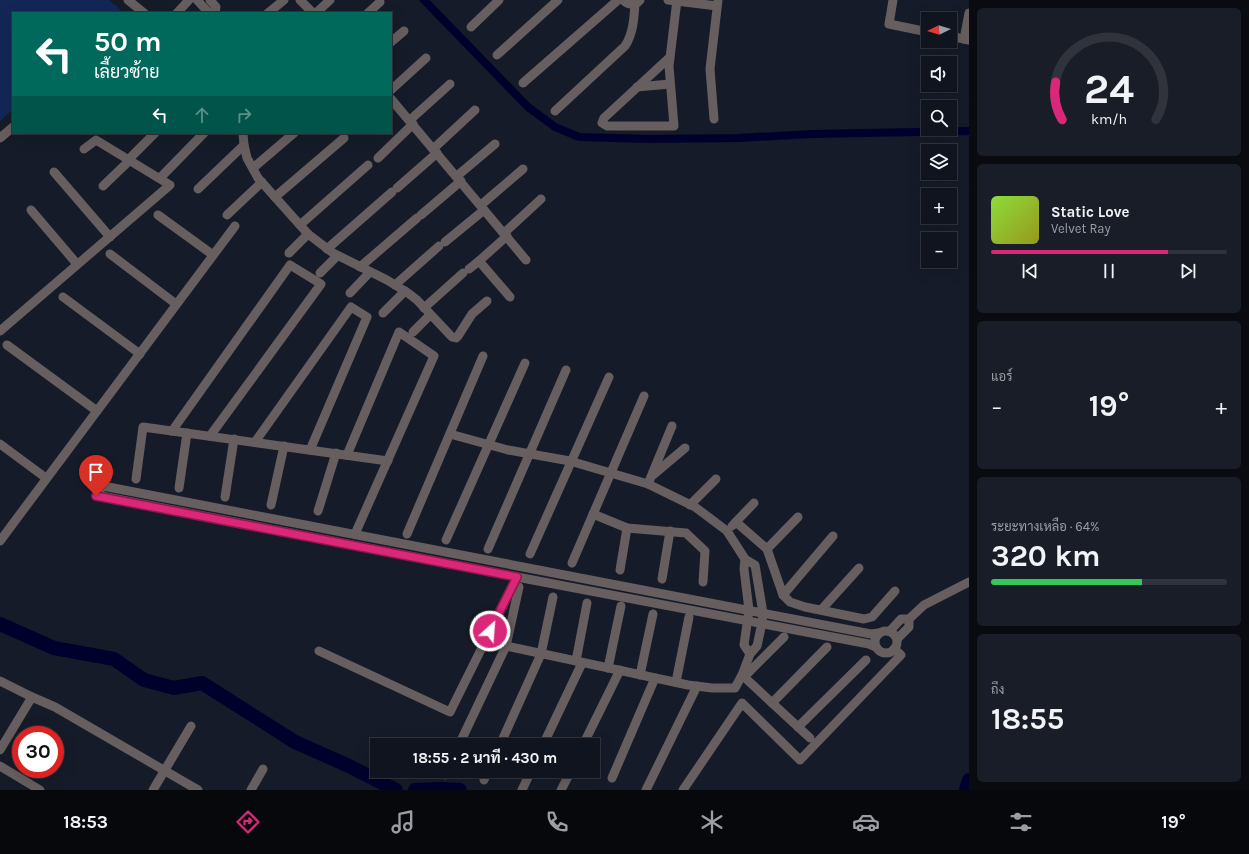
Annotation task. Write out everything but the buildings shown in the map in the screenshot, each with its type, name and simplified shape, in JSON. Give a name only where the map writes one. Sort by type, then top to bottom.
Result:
[{"type":"street","points":[[128,0],[143,12]]},
{"type":"street","points":[[178,12],[189,0]]},
{"type":"street","points":[[196,0],[208,12]]},
{"type":"street","points":[[214,6],[224,0]]},
{"type":"street","points":[[269,12],[284,0]]},
{"type":"street","points":[[300,0],[312,12]]},
{"type":"street","points":[[317,12],[330,0]]},
{"type":"street","points":[[470,27],[500,0]]},
{"type":"street","points":[[497,55],[558,0]]},
{"type":"street","points":[[523,84],[618,0]]},
{"type":"street","points":[[555,111],[625,46],[632,31],[637,2],[630,4],[623,0]]},
{"type":"street","points":[[670,57],[604,118],[602,123],[607,126],[674,126],[669,66],[670,57],[674,0],[717,3],[710,69],[714,119]]},
{"type":"street","points":[[893,0],[889,24],[921,31]]},
{"type":"street","points":[[369,12],[380,2]]},
{"type":"street","points":[[966,40],[969,13]]},
{"type":"street","points":[[392,41],[404,31]]},
{"type":"street","points":[[392,89],[426,58]]},
{"type":"street","points":[[378,158],[411,122],[450,84]]},
{"type":"street","points":[[637,87],[670,84]]},
{"type":"street","points":[[392,100],[526,260]]},
{"type":"street","points":[[327,249],[394,190],[475,110]]},
{"type":"street","points":[[0,138],[12,128]]},
{"type":"street","points":[[103,186],[131,159],[153,134]]},
{"type":"street","points":[[162,176],[203,134]]},
{"type":"street","points":[[243,134],[244,145],[252,168],[262,182],[308,234],[337,256],[405,291],[452,337],[456,338],[472,314],[487,301]]},
{"type":"street","points":[[252,168],[293,134]]},
{"type":"street","points":[[275,197],[344,138]]},
{"type":"street","points":[[0,331],[170,185],[131,159],[96,140],[84,149]]},
{"type":"street","points":[[360,267],[419,216],[495,144]]},
{"type":"street","points":[[198,189],[244,145]]},
{"type":"street","points":[[300,225],[368,165]]},
{"type":"street","points":[[395,285],[483,208],[524,169]]},
{"type":"street","points":[[54,172],[110,237]]},
{"type":"street","points":[[227,215],[262,182]]},
{"type":"street","points":[[413,332],[427,311],[466,271],[479,261],[541,199]]},
{"type":"street","points":[[31,210],[77,264]]},
{"type":"street","points":[[158,215],[213,255]]},
{"type":"street","points":[[0,540],[234,226]]},
{"type":"street","points":[[288,253],[308,234]]},
{"type":"street","points":[[110,254],[176,304]]},
{"type":"street","points":[[320,273],[337,256]]},
{"type":"street","points":[[479,261],[510,297]]},
{"type":"street","points":[[172,431],[290,265],[321,284],[210,436]]},
{"type":"street","points":[[350,293],[370,272]]},
{"type":"street","points":[[383,313],[405,291]]},
{"type":"street","points":[[63,297],[140,354]]},
{"type":"street","points":[[256,442],[352,307],[367,317],[310,450]]},
{"type":"street","points":[[347,455],[399,332],[434,356],[355,534]]},
{"type":"street","points":[[7,345],[97,411]]},
{"type":"street","points":[[407,534],[483,356]]},
{"type":"street","points":[[446,540],[524,363]]},
{"type":"street","points":[[488,549],[566,370]]},
{"type":"street","points":[[530,554],[609,377]]},
{"type":"street","points":[[572,563],[644,396]]},
{"type":"street","points":[[650,480],[672,426]]},
{"type":"street","points":[[136,479],[143,427],[388,461]]},
{"type":"street","points":[[179,488],[187,433]]},
{"type":"street","points":[[450,434],[530,454],[571,461],[611,473],[650,480],[690,505],[727,531],[746,559],[755,565],[763,613],[757,646],[750,654],[743,676]]},
{"type":"street","points":[[225,497],[234,439]]},
{"type":"street","points":[[0,444],[46,478]]},
{"type":"street","points":[[271,505],[284,446]]},
{"type":"street","points":[[650,480],[685,448]]},
{"type":"street","points":[[318,511],[336,453]]},
{"type":"street","points":[[690,505],[716,479]]},
{"type":"street","points":[[897,639],[890,631],[882,631],[871,634],[103,486],[96,496],[869,644],[885,653],[888,653],[894,649],[897,639],[909,627],[909,619]]},
{"type":"street","points":[[727,531],[754,503]]},
{"type":"street","points":[[593,514],[627,528],[686,532],[704,551],[703,582]]},
{"type":"street","points":[[767,549],[798,517]]},
{"type":"street","points":[[736,522],[767,549],[783,595],[790,602],[864,619],[872,617],[895,591]]},
{"type":"street","points":[[620,570],[627,528]]},
{"type":"street","points":[[662,579],[670,531]]},
{"type":"street","points":[[783,595],[833,536]]},
{"type":"street","points":[[746,559],[744,569],[749,610],[744,645],[750,654]]},
{"type":"street","points":[[820,610],[859,568]]},
{"type":"street","points":[[319,651],[450,712],[517,577]]},
{"type":"street","points":[[597,592],[599,582]]},
{"type":"street","points":[[890,631],[901,619],[909,619],[924,605],[969,582]]},
{"type":"street","points":[[462,738],[506,646],[520,587]]},
{"type":"street","points":[[503,738],[542,654],[553,597]]},
{"type":"street","points":[[546,738],[579,662],[587,603]]},
{"type":"street","points":[[608,668],[621,606]]},
{"type":"street","points":[[640,675],[653,614]]},
{"type":"street","points":[[676,682],[689,617]]},
{"type":"street","points":[[876,647],[875,639],[879,633]]},
{"type":"street","points":[[506,646],[697,686],[712,688],[735,688],[743,676],[784,637]]},
{"type":"street","points":[[772,703],[827,647]]},
{"type":"street","points":[[684,790],[742,702],[800,760],[901,655],[894,649]]},
{"type":"street","points":[[798,726],[866,660]]},
{"type":"street","points":[[587,738],[620,670]]},
{"type":"street","points":[[743,676],[810,738]]},
{"type":"street","points":[[612,778],[656,678]]},
{"type":"street","points":[[0,680],[55,707],[198,790]]},
{"type":"street","points":[[646,790],[697,686]]},
{"type":"street","points":[[0,750],[32,697]]},
{"type":"street","points":[[152,790],[191,726]]},
{"type":"street","points":[[0,766],[40,790]]},
{"type":"street","points":[[251,790],[263,768]]},
{"type":"street","points":[[522,790],[528,778]]},
{"type":"street","points":[[561,790],[567,778]]},
{"type":"shaded area","points":[[0,0],[109,0],[123,12],[12,12],[12,110],[0,121]]},
{"type":"waterway","points":[[424,0],[528,107],[555,127],[579,137],[648,139],[738,138],[813,134],[969,131]]},
{"type":"waterway","points":[[0,624],[54,648],[114,659],[144,680],[174,688],[202,683],[295,742],[349,766],[396,790]]},
{"type":"waterway","points":[[966,790],[969,780]]},
{"type":"waterway","points":[[415,790],[460,790]]},
{"type":"route","points":[[96,496],[517,577],[490,631]]}]
